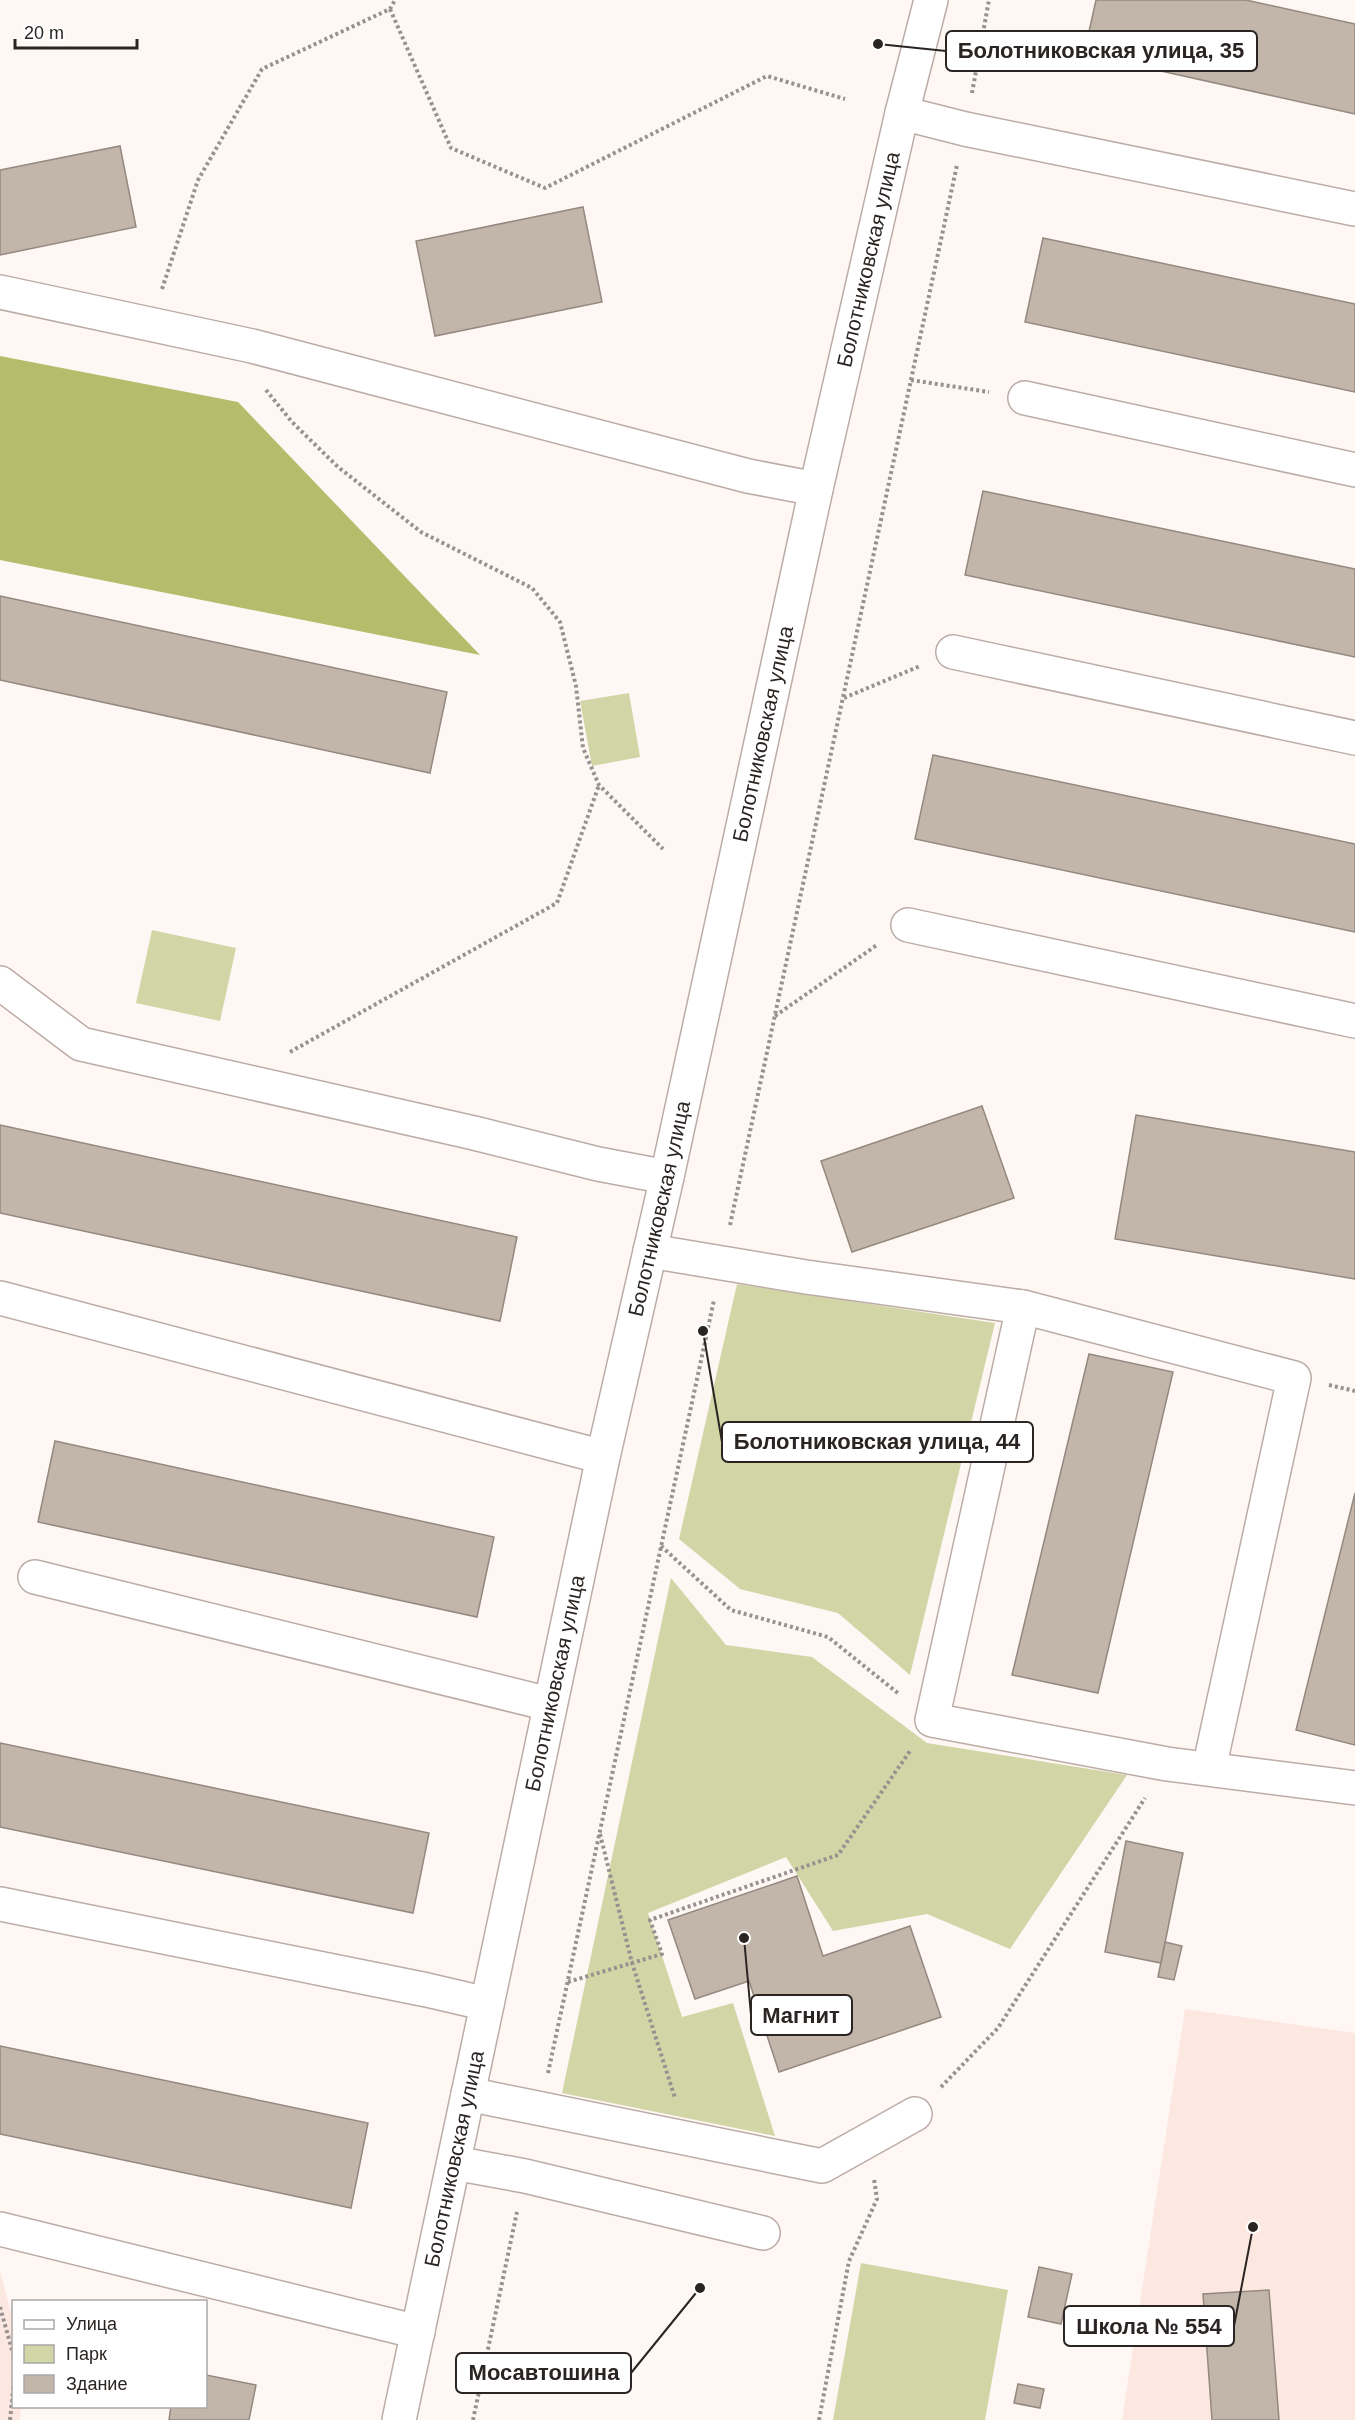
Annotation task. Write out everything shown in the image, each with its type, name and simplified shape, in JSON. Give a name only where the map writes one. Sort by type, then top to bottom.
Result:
[{"type":"street","name":"Болотниковская улица","points":[[399,2420],[603,1457],[667,1177],[816,489],[902,113],[931,0]]},
{"type":"street","points":[[902,113],[965,129],[1355,209]]},
{"type":"street","points":[[0,292],[252,346],[748,476],[816,489]]},
{"type":"street","points":[[1025,398],[1355,470]]},
{"type":"street","points":[[953,652],[1355,738]]},
{"type":"street","points":[[908,925],[1355,1021]]},
{"type":"street","points":[[0,983],[81,1044],[474,1133],[598,1164],[667,1177]]},
{"type":"street","points":[[650,1251],[721,1264],[1023,1307],[1294,1378],[1209,1769]]},
{"type":"street","points":[[0,1298],[603,1457]]},
{"type":"street","points":[[1023,1307],[932,1720],[1167,1764],[1355,1788]]},
{"type":"street","points":[[35,1577],[549,1704]]},
{"type":"street","points":[[0,1904],[487,2004]]},
{"type":"street","points":[[468,2094],[822,2166],[915,2114]]},
{"type":"street","points":[[454,2163],[525,2176],[763,2233]]},
{"type":"street","points":[[0,2229],[418,2332]]},
{"type":"path","points":[[151,324],[198,180],[262,69],[390,9],[395,0]]},
{"type":"path","points":[[540,2109],[965,129],[989,0]]},
{"type":"path","points":[[390,9],[451,148],[545,188],[767,76],[845,99]]},
{"type":"path","points":[[252,346],[265,389],[292,422],[338,467],[422,531],[532,588],[560,622],[576,686],[583,747],[600,785],[663,849]]},
{"type":"path","points":[[911,380],[1025,398]]},
{"type":"path","points":[[843,699],[953,652]]},
{"type":"path","points":[[242,1080],[557,903],[600,785]]},
{"type":"path","points":[[774,1016],[908,925]]},
{"type":"path","points":[[567,1982],[662,1954],[650,1920],[838,1855],[932,1720],[828,1637],[731,1610],[661,1546]]},
{"type":"path","points":[[915,2114],[998,2028],[1167,1764]]},
{"type":"path","points":[[600,1832],[632,1963],[689,2139]]},
{"type":"path","points":[[819,2420],[849,2261],[877,2199],[869,2139]]},
{"type":"path","points":[[473,2420],[525,2176]]},
{"type":"path","points":[[0,2307],[12,2350]]},
{"type":"path","points":[[10,2420],[12,2401]]},
{"type":"shaded area","points":[[1185,2009],[1355,2033],[1355,2420],[1122,2420]]},
{"type":"shaded area","points":[[0,2271],[12,2316],[12,2408],[21,2408],[20,2420],[0,2420]]},
{"type":"green space","points":[[0,356],[238,402],[480,655],[0,560]]},
{"type":"green space","points":[[629,693],[640,757],[592,766],[580,701]]},
{"type":"green space","points":[[152,930],[236,948],[220,1021],[136,1003]]},
{"type":"green space","points":[[737,1284],[995,1323],[910,1675],[838,1613],[740,1589],[679,1539]]},
{"type":"green space","points":[[671,1578],[726,1645],[812,1657],[927,1743],[1127,1775],[1010,1949],[927,1914],[833,1931],[786,1857],[648,1913],[682,2017],[733,2003],[775,2136],[562,2093]]},
{"type":"green space","points":[[861,2263],[1008,2290],[985,2420],[833,2420]]},
{"type":"building","points":[[1096,0],[1246,0],[1355,24],[1355,114],[1084,54]]},
{"type":"building","points":[[120,146],[136,227],[0,255],[0,170]]},
{"type":"building","points":[[583,207],[602,302],[435,336],[416,241]]},
{"type":"building","points":[[1043,238],[1355,304],[1355,392],[1025,322]]},
{"type":"building","points":[[983,491],[1355,569],[1355,657],[965,575]]},
{"type":"building","points":[[0,596],[447,692],[430,773],[0,680]]},
{"type":"building","points":[[933,755],[1355,844],[1355,932],[915,839]]},
{"type":"building","points":[[982,1106],[1014,1198],[852,1252],[821,1161]]},
{"type":"building","points":[[1136,1115],[1355,1152],[1355,1279],[1115,1239]]},
{"type":"building","points":[[0,1125],[517,1237],[500,1321],[0,1213]]},
{"type":"building","points":[[1089,1354],[1173,1372],[1098,1693],[1012,1675]]},
{"type":"building","points":[[55,1441],[494,1537],[477,1617],[38,1522]]},
{"type":"building","points":[[1355,1493],[1355,1745],[1296,1730]]},
{"type":"building","points":[[0,1743],[429,1833],[413,1913],[0,1827]]},
{"type":"building","points":[[1126,1841],[1183,1853],[1161,1963],[1105,1952]]},
{"type":"building","points":[[797,1876],[823,1956],[910,1926],[941,2017],[779,2072],[749,1981],[695,1999],[668,1920]]},
{"type":"building","points":[[1165,1942],[1182,1946],[1174,1980],[1158,1977]]},
{"type":"building","points":[[0,2046],[368,2123],[351,2208],[0,2134]]},
{"type":"building","points":[[1039,2267],[1072,2274],[1061,2324],[1028,2317]]},
{"type":"building","points":[[1269,2290],[1279,2420],[1212,2420],[1203,2294]]},
{"type":"building","points":[[207,2375],[256,2385],[249,2420],[169,2420],[171,2408],[207,2408]]},
{"type":"building","points":[[1018,2384],[1044,2389],[1040,2408],[1014,2403]]},
{"type":"place","name":"Болотниковская улица, 35","points":[[878,44]]},
{"type":"place","name":"Болотниковская улица, 44","points":[[703,1331]]},
{"type":"place","name":"Магнит","points":[[744,1938]]},
{"type":"place","name":"Школа № 554","points":[[1253,2227]]},
{"type":"place","name":"Мосавтошина","points":[[700,2288]]}]
